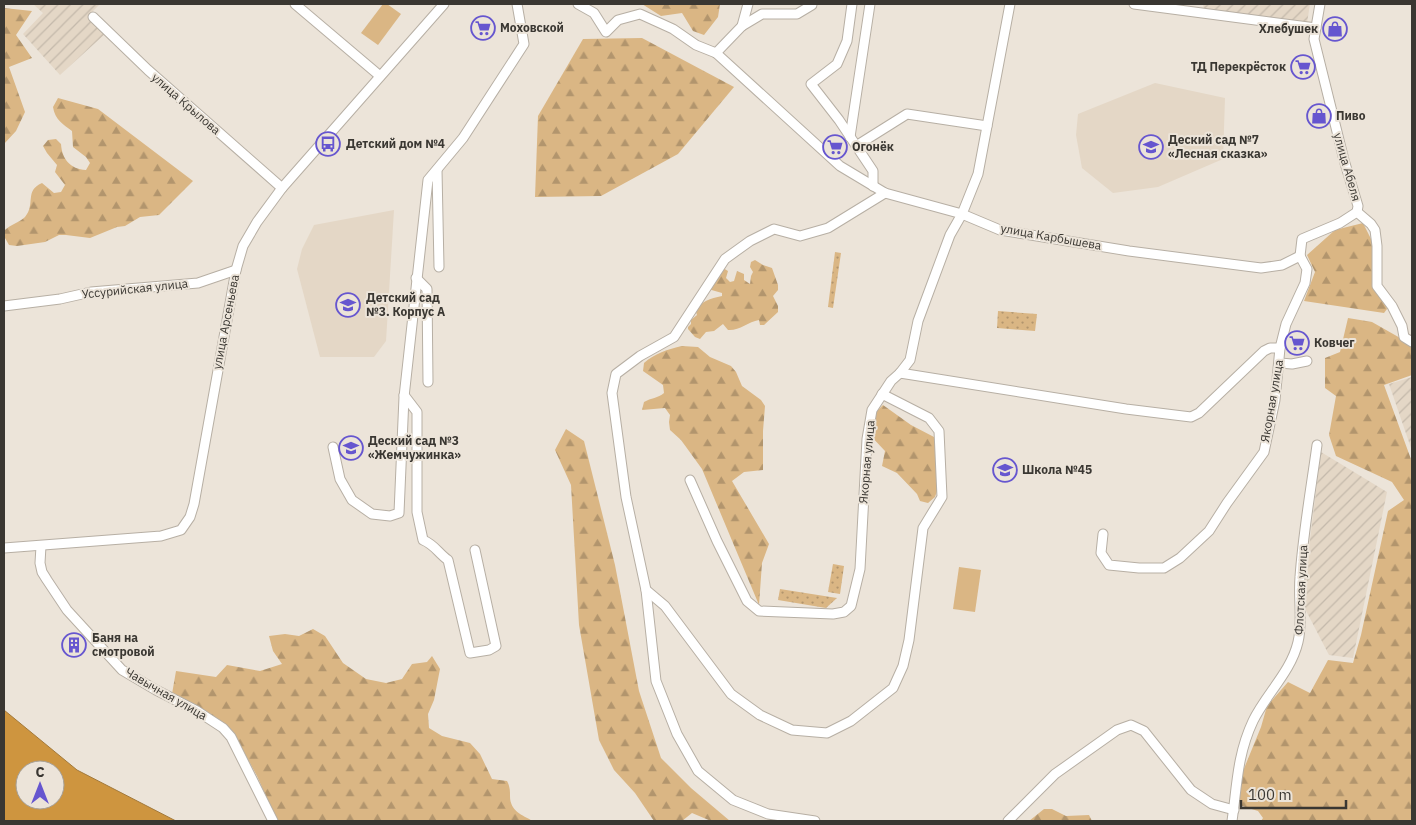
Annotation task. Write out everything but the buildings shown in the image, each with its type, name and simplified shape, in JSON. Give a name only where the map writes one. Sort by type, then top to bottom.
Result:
[{"type":"street","points":[[295,4],[380,76]]},
{"type":"street","points":[[332,447],[340,479],[352,500],[372,514],[390,516],[399,513],[404,394],[428,180],[464,138],[524,44],[517,4]]},
{"type":"street","name":"улица Карбышева","points":[[578,4],[594,13],[606,32],[618,20],[640,14],[673,29],[696,45],[716,53],[840,166],[885,193],[962,214],[1000,230],[1129,251],[1261,268],[1282,265],[1300,256]]},
{"type":"street","points":[[742,26],[748,4]]},
{"type":"street","points":[[716,53],[742,26],[762,14],[797,14],[812,4]]},
{"type":"street","points":[[852,4],[847,40],[836,64],[811,84],[873,171],[873,186]]},
{"type":"street","points":[[850,137],[870,4]]},
{"type":"street","points":[[900,373],[910,360],[918,321],[950,235],[962,214],[978,174],[1010,4]]},
{"type":"street","points":[[1134,4],[1316,28]]},
{"type":"street","name":"улица Абеля","points":[[1320,4],[1314,39],[1344,160],[1358,206],[1357,212],[1375,230],[1377,286],[1392,306],[1402,326],[1404,337],[1412,342]]},
{"type":"street","name":"улица Арсеньева","points":[[4,548],[161,536],[181,530],[190,517],[194,504],[236,270],[243,246],[257,222],[282,188],[439,5]]},
{"type":"street","name":"улица Крылова","points":[[93,17],[148,70],[282,188]]},
{"type":"street","points":[[856,146],[907,114],[987,126]]},
{"type":"street","points":[[437,170],[438,267]]},
{"type":"street","points":[[815,820],[768,814],[733,800],[698,772],[676,734],[656,681],[646,590],[626,497],[612,393],[616,374],[640,356],[674,337],[725,259],[750,241],[774,229],[800,236],[828,228],[885,193]]},
{"type":"street","points":[[1300,256],[1302,239],[1357,212]]},
{"type":"street","name":"Якорная улица","points":[[1103,534],[1101,552],[1109,565],[1164,568],[1180,558],[1209,531],[1264,452],[1275,400],[1280,348],[1286,324],[1305,283],[1306,269],[1300,256]]},
{"type":"street","name":"Уссурийская улица","points":[[4,306],[60,299],[91,292],[198,283],[236,270]]},
{"type":"street","points":[[416,278],[427,288],[428,382]]},
{"type":"street","name":"Якорная улица","points":[[690,480],[717,541],[747,601],[759,611],[833,614],[844,612],[852,606],[860,569],[867,439],[872,410],[891,381],[900,373],[1191,418],[1199,413],[1264,351],[1270,348],[1280,348]]},
{"type":"street","points":[[1280,363],[1292,364],[1307,361]]},
{"type":"street","points":[[404,394],[417,412],[417,512],[423,540],[434,545],[439,554],[448,560],[470,653],[489,650],[496,646],[475,550]]},
{"type":"street","points":[[646,590],[665,606],[731,694],[760,715],[792,730],[827,733],[851,721],[894,688],[903,666],[909,640],[923,528],[942,497],[939,431],[929,418],[882,394]]},
{"type":"street","name":"Флотская улица","points":[[1232,821],[1241,751],[1246,737],[1257,713],[1294,655],[1299,640],[1300,578],[1317,445]]},
{"type":"street","name":"Чавычная улица","points":[[41,546],[40,563],[42,572],[47,580],[67,610],[122,670],[197,711],[223,728],[231,737],[273,821]]},
{"type":"street","points":[[1008,821],[1055,774],[1117,730],[1131,725],[1144,732],[1191,790],[1212,804],[1234,810]]},
{"type":"shaded area","points":[[33,4],[100,4],[88,16],[105,34],[60,75],[23,34],[43,13]]},
{"type":"shaded area","points":[[1203,4],[1310,4],[1307,23],[1204,10]]},
{"type":"shaded area","name":"Деский сад №7 «Лесная сказка»","points":[[1155,83],[1225,98],[1223,159],[1158,187],[1113,193],[1082,168],[1076,135],[1078,114]]},
{"type":"shaded area","name":"Детский сад №3. Корпус А","points":[[394,210],[386,341],[374,357],[320,357],[297,269],[302,249],[314,225]]},
{"type":"shaded area","points":[[1412,377],[1412,451],[1389,384]]},
{"type":"shaded area","points":[[1321,452],[1387,492],[1353,658],[1329,655],[1302,603]]},
{"type":"shaded area","points":[[4,710],[65,760],[15,760],[15,810],[65,810],[65,760],[77,770],[176,821],[4,821]]},
{"type":"green space","points":[[383,4],[387,4],[401,14],[378,45],[361,33]]},
{"type":"green space","points":[[642,4],[720,4],[718,17],[704,35],[693,31],[682,13],[661,16]]},
{"type":"green space","points":[[4,8],[32,11],[16,35],[32,58],[9,67],[25,112],[16,131],[4,144]]},
{"type":"green space","points":[[642,38],[734,87],[678,154],[601,196],[535,197],[538,116],[583,39]]},
{"type":"green space","points":[[58,98],[98,109],[193,181],[159,215],[140,217],[125,226],[117,227],[90,238],[59,235],[45,242],[17,246],[9,245],[5,238],[5,230],[25,217],[30,207],[33,190],[42,183],[54,193],[61,192],[65,185],[55,172],[57,165],[43,146],[48,140],[56,139],[61,144],[65,159],[75,168],[86,170],[90,163],[86,157],[73,147],[72,131],[56,115],[53,107]]},
{"type":"green space","points":[[1363,223],[1374,245],[1375,285],[1387,309],[1384,313],[1304,301],[1315,272],[1307,255],[1335,230]]},
{"type":"green space","points":[[835,252],[841,253],[833,308],[828,307]]},
{"type":"green space","points":[[755,260],[772,268],[778,285],[778,290],[773,296],[778,306],[778,312],[764,325],[760,325],[759,320],[736,329],[728,330],[723,324],[714,331],[706,332],[700,339],[695,337],[688,327],[691,324],[691,320],[697,315],[696,312],[700,305],[722,296],[722,293],[708,289],[723,268],[728,271],[726,278],[730,282],[734,281],[737,271],[744,274],[744,280],[750,284],[753,272],[750,267],[751,262]]},
{"type":"green space","points":[[998,311],[1037,314],[1035,331],[997,328]]},
{"type":"green space","points":[[1348,318],[1372,322],[1409,343],[1412,349],[1412,375],[1384,385],[1412,462],[1412,821],[1261,821],[1263,818],[1258,811],[1242,806],[1239,799],[1243,771],[1261,727],[1267,706],[1288,682],[1310,693],[1328,660],[1353,663],[1361,635],[1388,511],[1404,500],[1392,482],[1336,456],[1329,435],[1336,396],[1325,388],[1325,358],[1340,352]]},
{"type":"green space","points":[[682,346],[698,347],[710,357],[731,366],[742,386],[761,400],[765,406],[763,470],[744,472],[732,481],[769,544],[762,563],[759,605],[702,469],[681,440],[670,430],[670,415],[665,408],[642,410],[644,402],[664,393],[663,385],[643,371],[644,363],[662,352]]},
{"type":"green space","points":[[883,405],[911,425],[934,437],[938,454],[937,491],[935,497],[928,503],[920,501],[917,494],[897,473],[882,466],[885,451],[869,434],[875,413]]},
{"type":"green space","points":[[566,429],[584,441],[615,565],[639,691],[661,758],[691,788],[730,821],[711,821],[692,813],[682,821],[654,821],[635,793],[614,770],[599,740],[579,625],[571,485],[555,450]]},
{"type":"green space","points":[[833,564],[844,566],[840,594],[828,592]]},
{"type":"green space","points":[[959,567],[981,570],[975,612],[953,609]]},
{"type":"green space","points":[[780,589],[837,598],[826,608],[778,600]]},
{"type":"green space","points":[[313,629],[325,636],[343,663],[366,679],[386,683],[402,679],[412,664],[427,662],[432,656],[440,669],[434,700],[428,714],[429,728],[442,736],[470,743],[480,754],[492,779],[507,781],[514,809],[533,821],[277,821],[257,776],[233,732],[220,720],[172,694],[176,671],[216,677],[227,665],[260,671],[282,664],[273,651],[269,636],[285,634],[299,636]]},
{"type":"green space","points":[[1044,809],[1052,809],[1066,816],[1089,815],[1092,821],[1029,821]]},
{"type":"place","name":"Моховской","points":[[483,28]]},
{"type":"place","name":"Хлебушек","points":[[1335,29]]},
{"type":"place","name":"ТД Перекрёсток","points":[[1303,67]]},
{"type":"place","name":"Пиво","points":[[1319,116]]},
{"type":"place","name":"Детский дом №4","points":[[328,144]]},
{"type":"place","name":"Огонёк","points":[[835,147]]},
{"type":"place","name":"Деский сад №7 «Лесная сказка»","points":[[1151,147]]},
{"type":"place","name":"Детский сад №3. Корпус А","points":[[348,305]]},
{"type":"place","name":"Ковчег","points":[[1297,343]]},
{"type":"place","name":"Деский сад №3 «Жемчужинка»","points":[[351,448]]},
{"type":"place","name":"Школа №45","points":[[1005,470]]},
{"type":"place","name":"Баня на смотровой","points":[[74,645]]}]
